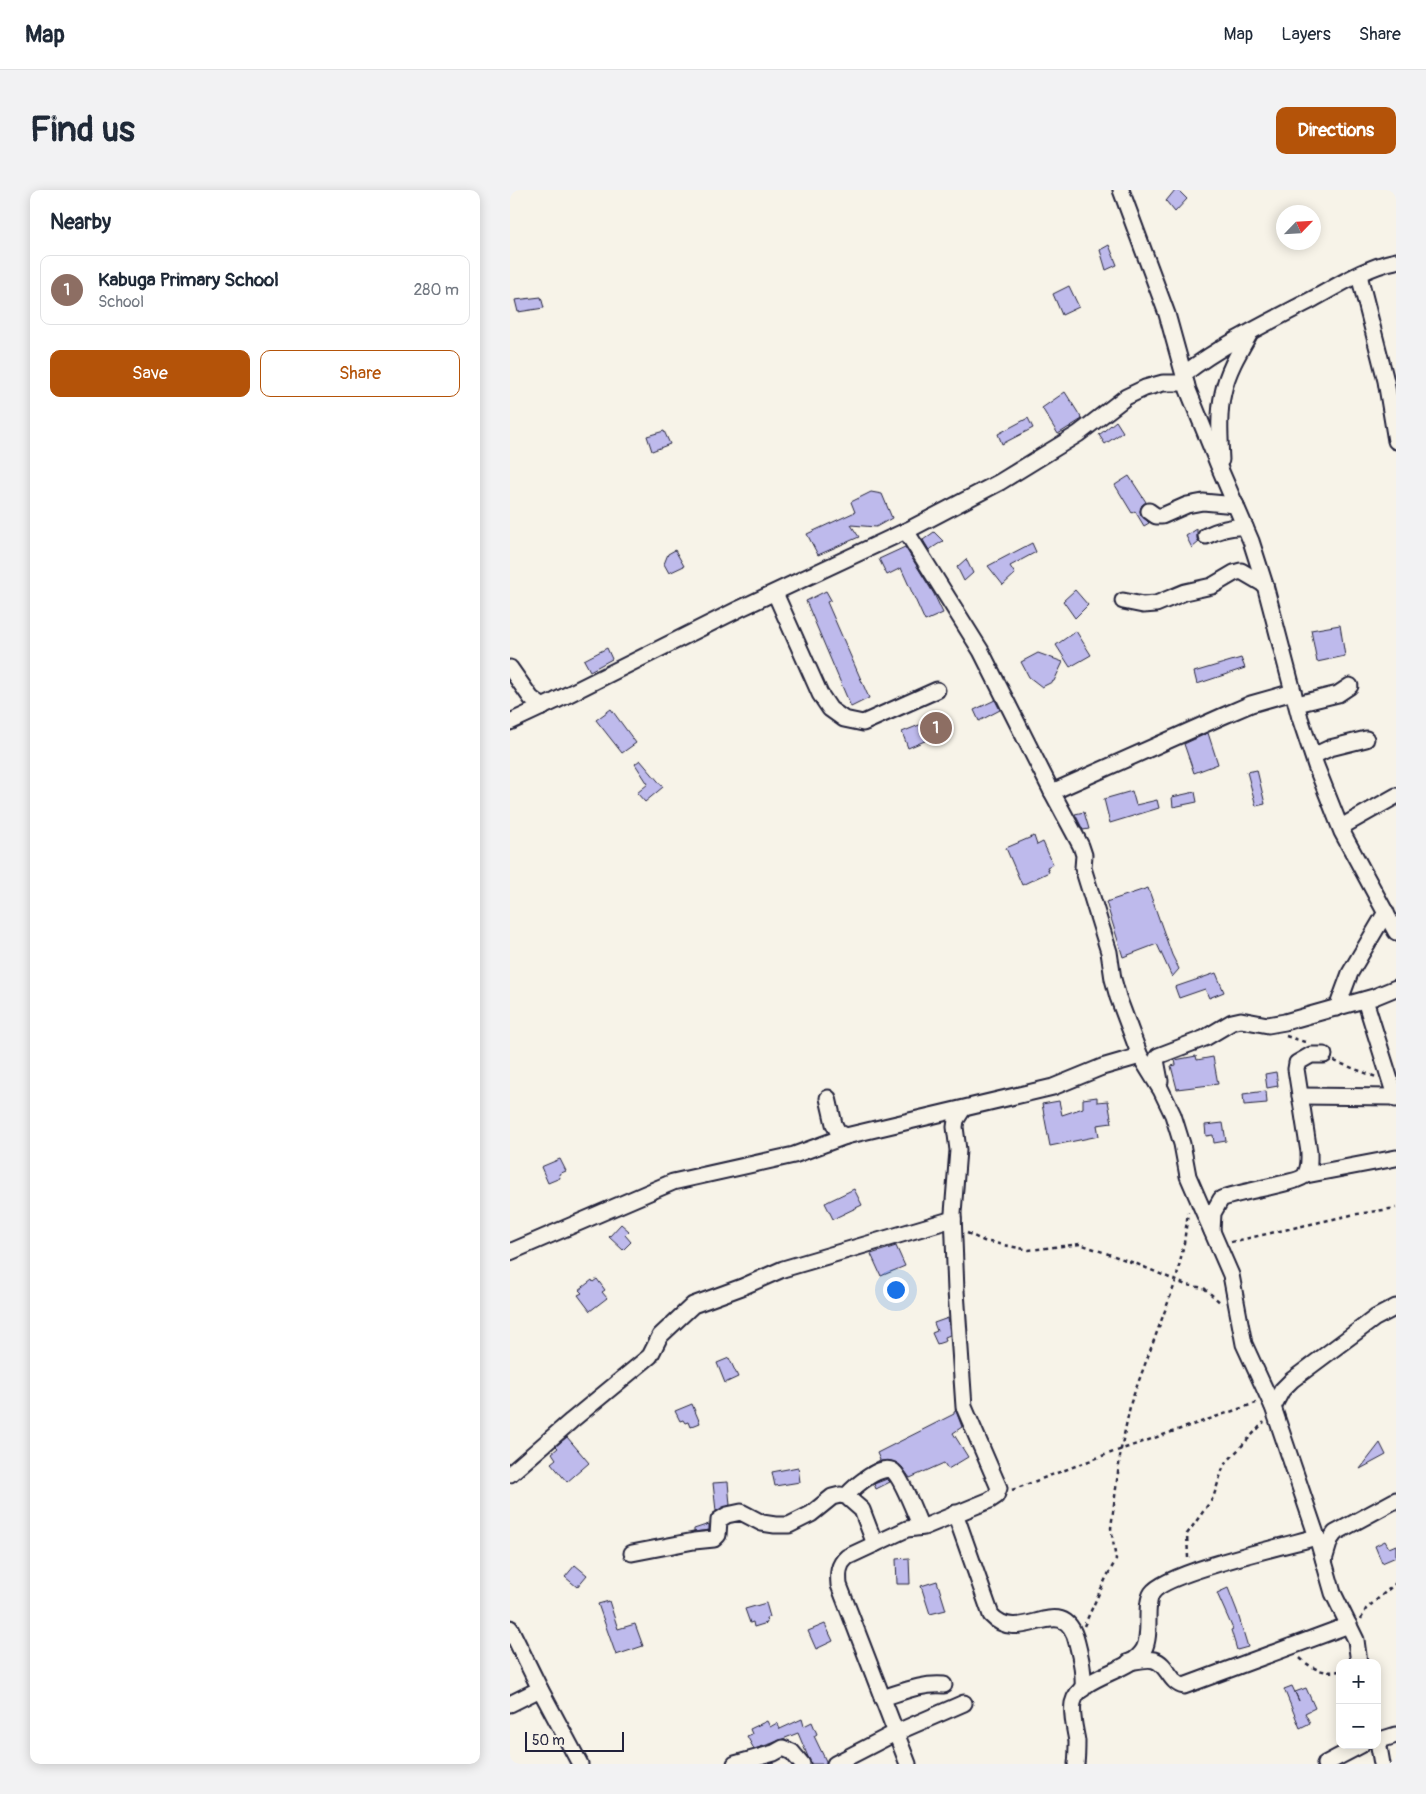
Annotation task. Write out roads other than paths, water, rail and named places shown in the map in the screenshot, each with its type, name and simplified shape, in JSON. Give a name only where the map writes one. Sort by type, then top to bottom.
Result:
[{"type":"street","points":[[1121,190],[1167,314],[1185,378],[1221,472],[1245,527],[1266,585],[1312,756],[1341,827],[1396,932]]},
{"type":"street","points":[[510,722],[775,592],[906,531],[1000,482],[1078,434],[1126,397],[1145,388],[1185,378],[1219,349],[1359,275],[1385,263],[1396,261]]},
{"type":"street","points":[[1359,275],[1386,381],[1396,441]]},
{"type":"street","points":[[1221,472],[1219,436],[1222,394],[1250,332]]},
{"type":"street","points":[[1150,511],[1156,516],[1162,516],[1187,505],[1204,502],[1236,505]]},
{"type":"street","points":[[1206,536],[1232,527],[1245,527]]},
{"type":"street","points":[[906,531],[981,651],[1052,792],[1082,846],[1084,855],[1083,868],[1109,952],[1113,979],[1140,1056],[1161,1090],[1173,1115],[1182,1144],[1188,1176],[1230,1275],[1244,1344],[1272,1406],[1317,1537],[1333,1593],[1356,1640],[1358,1659]]},
{"type":"street","points":[[1123,601],[1143,605],[1156,604],[1185,592],[1212,586],[1241,571],[1266,585]]},
{"type":"street","points":[[775,592],[820,694],[830,709],[844,718],[863,723],[937,690]]},
{"type":"street","points":[[510,668],[531,698],[543,707]]},
{"type":"street","points":[[1052,792],[1237,710],[1295,698],[1338,694],[1350,686]]},
{"type":"street","points":[[1312,756],[1330,748],[1366,739]]},
{"type":"street","points":[[1341,827],[1396,796]]},
{"type":"street","points":[[1337,1008],[1350,973],[1386,912]]},
{"type":"street","points":[[1161,1090],[1156,1058],[1205,1038],[1232,1022],[1240,1020],[1268,1025],[1365,1000],[1396,988]]},
{"type":"street","points":[[1300,1096],[1394,1093],[1365,1000]]},
{"type":"street","points":[[1306,1175],[1310,1164],[1296,1078],[1297,1063],[1310,1054],[1324,1055]]},
{"type":"street","points":[[510,1252],[674,1182],[794,1155],[846,1136],[881,1126],[963,1109],[1053,1087],[1102,1066],[1140,1056]]},
{"type":"street","points":[[828,1098],[834,1124],[838,1132],[846,1136]]},
{"type":"street","points":[[908,1764],[894,1733],[840,1585],[838,1571],[843,1561],[875,1544],[907,1529],[921,1527],[955,1512],[990,1500],[996,1496],[999,1488],[964,1407],[954,1224],[958,1150],[955,1127],[956,1120],[963,1109]]},
{"type":"street","points":[[1215,1239],[1212,1214],[1221,1199],[1251,1190],[1298,1180],[1306,1175],[1396,1158]]},
{"type":"street","points":[[510,1474],[650,1356],[660,1336],[693,1305],[784,1268],[954,1224]]},
{"type":"street","points":[[1272,1406],[1282,1390],[1292,1380],[1367,1324],[1396,1307]]},
{"type":"street","points":[[846,1496],[859,1482],[890,1469],[895,1472],[921,1527]]},
{"type":"street","points":[[632,1553],[694,1541],[714,1540],[718,1535],[719,1520],[736,1512],[741,1512],[762,1523],[790,1525],[811,1514],[832,1497],[840,1495],[846,1496],[862,1510],[875,1544]]},
{"type":"street","points":[[1324,1561],[1330,1540],[1335,1533],[1396,1500]]},
{"type":"street","points":[[955,1512],[991,1615],[998,1623],[1008,1627],[1050,1619],[1069,1623],[1074,1631],[1084,1672],[1082,1689]]},
{"type":"street","points":[[1076,1764],[1077,1744],[1073,1704],[1077,1693],[1090,1683],[1135,1658],[1144,1648],[1149,1618],[1148,1600],[1153,1591],[1167,1582],[1239,1557],[1317,1537]]},
{"type":"street","points":[[1129,1662],[1154,1660],[1175,1683],[1184,1686],[1349,1625]]},
{"type":"street","points":[[510,1628],[580,1764]]},
{"type":"street","points":[[882,1698],[921,1686],[944,1685]]},
{"type":"street","points":[[510,1704],[540,1689]]},
{"type":"street","points":[[835,1764],[894,1733],[964,1703]]},
{"type":"street","points":[[1381,1740],[1396,1735]]},
{"type":"street","points":[[735,1764],[774,1753],[782,1748],[792,1752],[802,1764]]},
{"type":"street","points":[[1332,1762],[1354,1749]]},
{"type":"street","points":[[1379,1749],[1382,1764]]},
{"type":"place","name":"Kabuga Primary School","points":[[936,728]]}]
